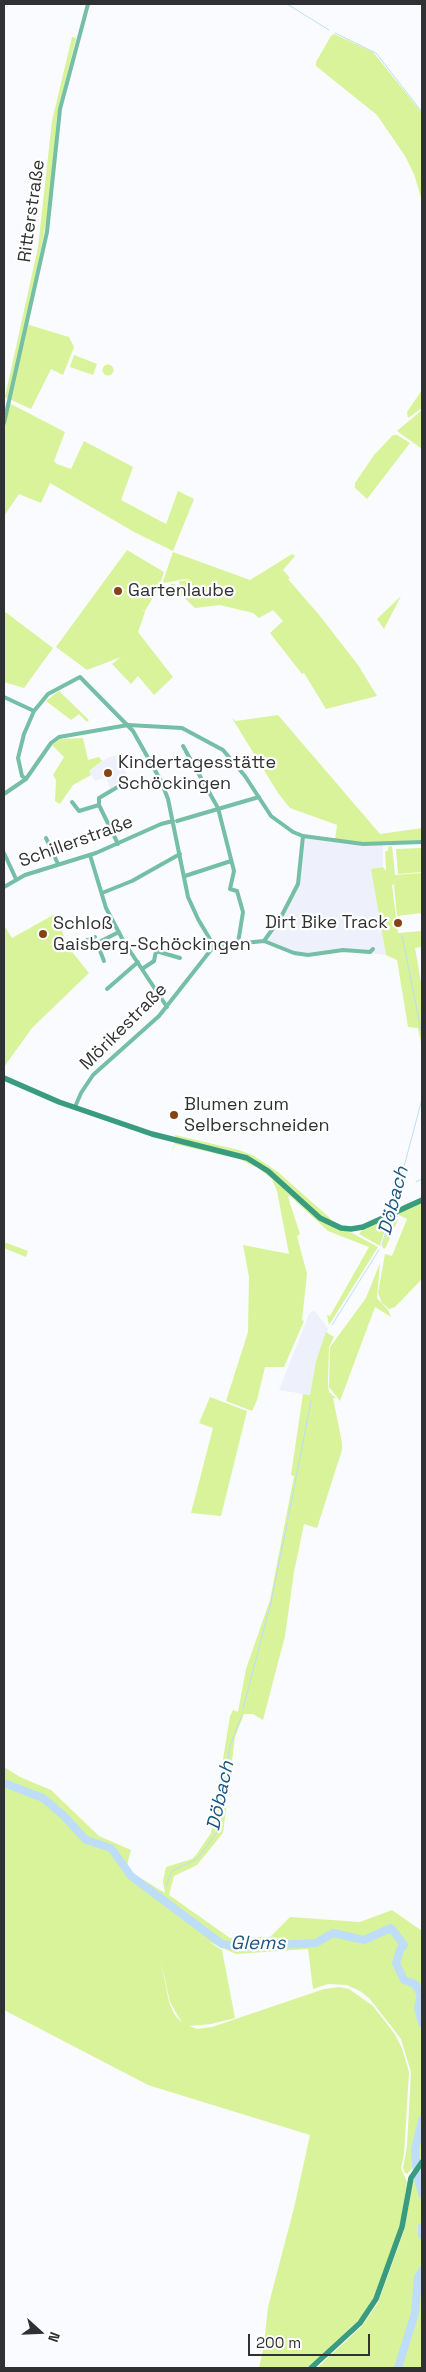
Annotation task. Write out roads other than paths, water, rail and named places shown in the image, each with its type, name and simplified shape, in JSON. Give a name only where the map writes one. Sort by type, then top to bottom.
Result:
[{"type":"main road","points":[[4,1078],[75,1107],[152,1134],[252,1160],[268,1171],[320,1218],[335,1226],[355,1229],[422,1200]]},
{"type":"main road","points":[[311,2368],[360,2323],[376,2299],[402,2227],[412,2174],[421,2163]]},
{"type":"street","name":"Ritterstraße","points":[[4,423],[47,232],[60,109],[71,59],[88,4]]},
{"type":"street","points":[[26,779],[22,776],[18,758],[24,734],[34,711],[48,694],[80,677],[128,725],[161,781],[175,821],[188,896],[198,919],[214,946],[264,941],[303,955],[343,950],[370,952],[373,949]]},
{"type":"street","points":[[4,697],[34,711]]},
{"type":"street","points":[[4,794],[26,779],[51,743],[59,737],[128,725],[182,728],[223,750],[232,759],[278,823],[303,836],[363,844],[422,842]]},
{"type":"street","points":[[183,746],[218,808],[234,871],[230,889],[236,891],[243,912],[238,944]]},
{"type":"street","points":[[118,844],[99,805],[99,798],[121,785]]},
{"type":"street","name":"Schillerstraße","points":[[4,887],[16,879],[90,855],[161,824],[259,797]]},
{"type":"street","points":[[72,802],[79,811],[99,805]]},
{"type":"street","points":[[264,941],[281,917],[298,884],[303,836]]},
{"type":"street","points":[[46,838],[58,864]]},
{"type":"street","points":[[4,853],[16,879]]},
{"type":"street","points":[[102,893],[132,881],[180,854]]},
{"type":"street","points":[[90,855],[106,908],[118,932],[166,1007]]},
{"type":"street","points":[[185,876],[230,861]]},
{"type":"street","points":[[97,943],[118,932]]},
{"type":"street","points":[[72,946],[94,936],[104,961]]},
{"type":"street","name":"Mörikestraße","points":[[75,1107],[81,1093],[105,1062],[150,1025],[214,946]]},
{"type":"street","points":[[142,969],[154,961],[156,951],[180,958]]},
{"type":"street","points":[[107,989],[138,962]]},
{"type":"waterway","points":[[287,4],[329,30]]},
{"type":"waterway","points":[[335,33],[376,53],[422,112]]},
{"type":"waterway","name":"Döbach","points":[[402,935],[422,1035]]},
{"type":"waterway","name":"Döbach","points":[[392,1212],[422,1099]]},
{"type":"waterway","points":[[416,1182],[422,1179]]},
{"type":"waterway","name":"Döbach","points":[[382,1245],[390,1218]]},
{"type":"waterway","name":"Döbach","points":[[332,1325],[379,1250]]},
{"type":"waterway","name":"Döbach","points":[[288,1519],[311,1401]]},
{"type":"waterway","name":"Döbach","points":[[243,1709],[271,1602],[287,1524]]},
{"type":"waterway","name":"Döbach","points":[[166,1886],[172,1871],[197,1859],[221,1825],[221,1799],[230,1746],[241,1717]]},
{"type":"waterway","name":"Glems","points":[[4,1783],[43,1798],[64,1816],[86,1840],[111,1848],[131,1876],[222,1944],[239,1947],[316,1943],[333,1933],[364,1940],[391,1928],[404,1945],[400,1950],[396,1963],[404,1980],[415,1984],[421,1995],[418,2008],[422,2023]]},
{"type":"waterway","name":"Döbach","points":[[159,1898],[162,1892]]},
{"type":"waterway","name":"Glems","points":[[422,2120],[415,2150],[417,2175],[422,2194]]},
{"type":"waterway","name":"Glems","points":[[422,2227],[422,2235]]},
{"type":"waterway","name":"Glems","points":[[398,2368],[415,2313],[418,2277],[422,2271]]},
{"type":"place","name":"Gartenlaube","points":[[118,591]]},
{"type":"place","name":"Kindertagesstätte Schöckingen","points":[[108,773]]},
{"type":"place","name":"Dirt Bike Track","points":[[398,923]]},
{"type":"place","name":"Schloß Gaisberg-Schöckingen","points":[[43,934]]},
{"type":"place","name":"Blumen zum Selberschneiden","points":[[174,1115]]}]
